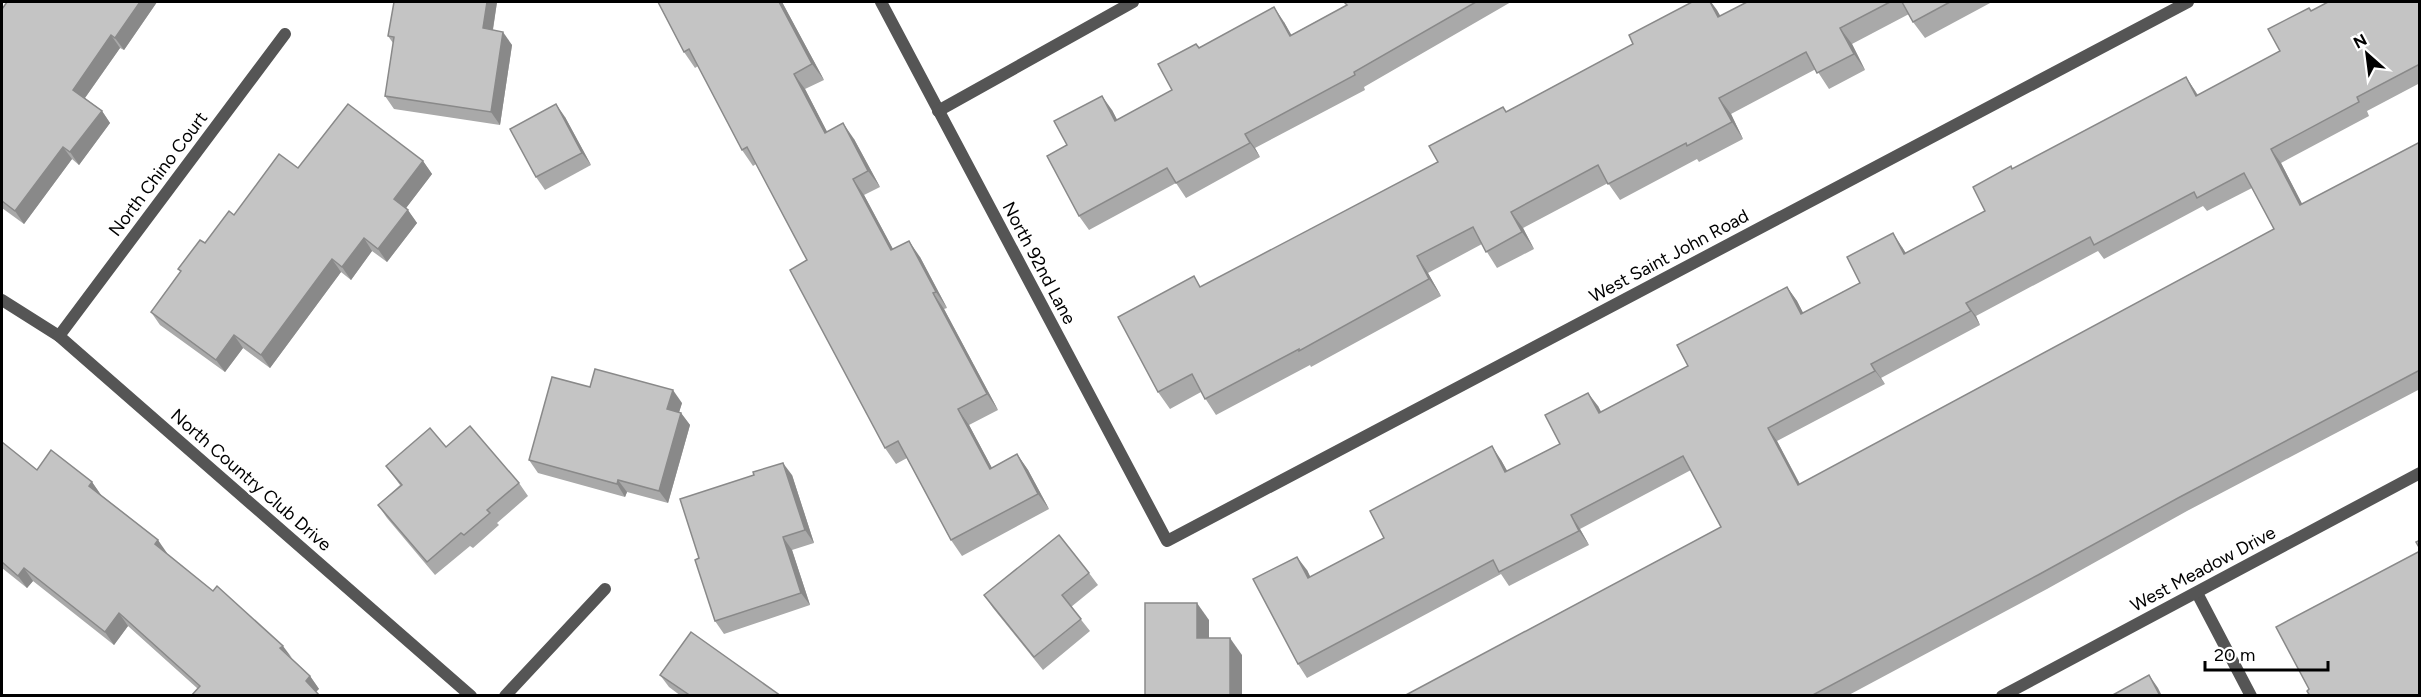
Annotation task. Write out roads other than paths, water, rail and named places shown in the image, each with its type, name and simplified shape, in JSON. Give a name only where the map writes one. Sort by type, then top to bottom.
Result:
[{"type":"street","name":"North 92nd Lane","points":[[881,2],[1167,541]]},
{"type":"street","points":[[938,111],[1133,2]]},
{"type":"street","name":"West Saint John Road","points":[[1167,541],[2188,2]]},
{"type":"street","name":"North Chino Court","points":[[59,336],[285,34]]},
{"type":"street","name":"North Country Club Drive","points":[[2,300],[59,336],[471,696]]},
{"type":"street","name":"West Meadow Drive","points":[[2002,696],[2420,473]]},
{"type":"street","points":[[505,696],[605,590]]},
{"type":"street","points":[[2197,593],[2251,696]]}]
